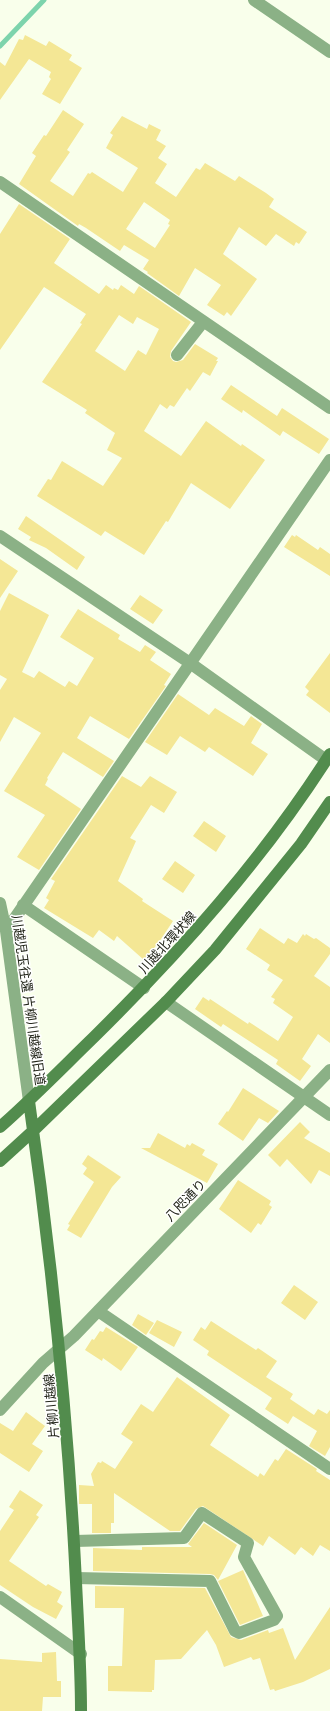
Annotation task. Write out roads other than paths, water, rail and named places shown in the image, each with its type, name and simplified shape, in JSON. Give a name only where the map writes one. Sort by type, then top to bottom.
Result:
[{"type":"main road","name":"川越北環状線","points":[[0,1126],[29,1101],[144,988],[184,945],[277,832],[328,757]]},
{"type":"main road","points":[[0,1161],[166,1002],[215,950],[301,844],[330,802]]},
{"type":"main road","name":"片柳川越線","points":[[29,1101],[60,1348],[75,1541],[81,1654],[81,1711]]},
{"type":"street","points":[[254,0],[330,52]]},
{"type":"street","points":[[0,182],[330,408]]},
{"type":"street","points":[[177,355],[204,322]]},
{"type":"street","points":[[6,931],[330,460]]},
{"type":"street","points":[[0,536],[328,757]]},
{"type":"street","name":"川越児玉往還 片柳川越線旧道","points":[[0,902],[6,931],[29,1101]]},
{"type":"street","points":[[23,905],[144,988]]},
{"type":"street","points":[[166,1002],[330,1115]]},
{"type":"street","name":"八咫通り","points":[[0,1410],[43,1363],[98,1311],[330,1070]]},
{"type":"street","points":[[98,1311],[330,1469]]},
{"type":"street","points":[[75,1541],[184,1538],[202,1513],[248,1544],[244,1557],[277,1616],[274,1620],[239,1633],[234,1630],[210,1581],[76,1578]]},
{"type":"street","points":[[0,1597],[81,1654]]},
{"type":"waterway","points":[[0,46],[44,0]]}]
